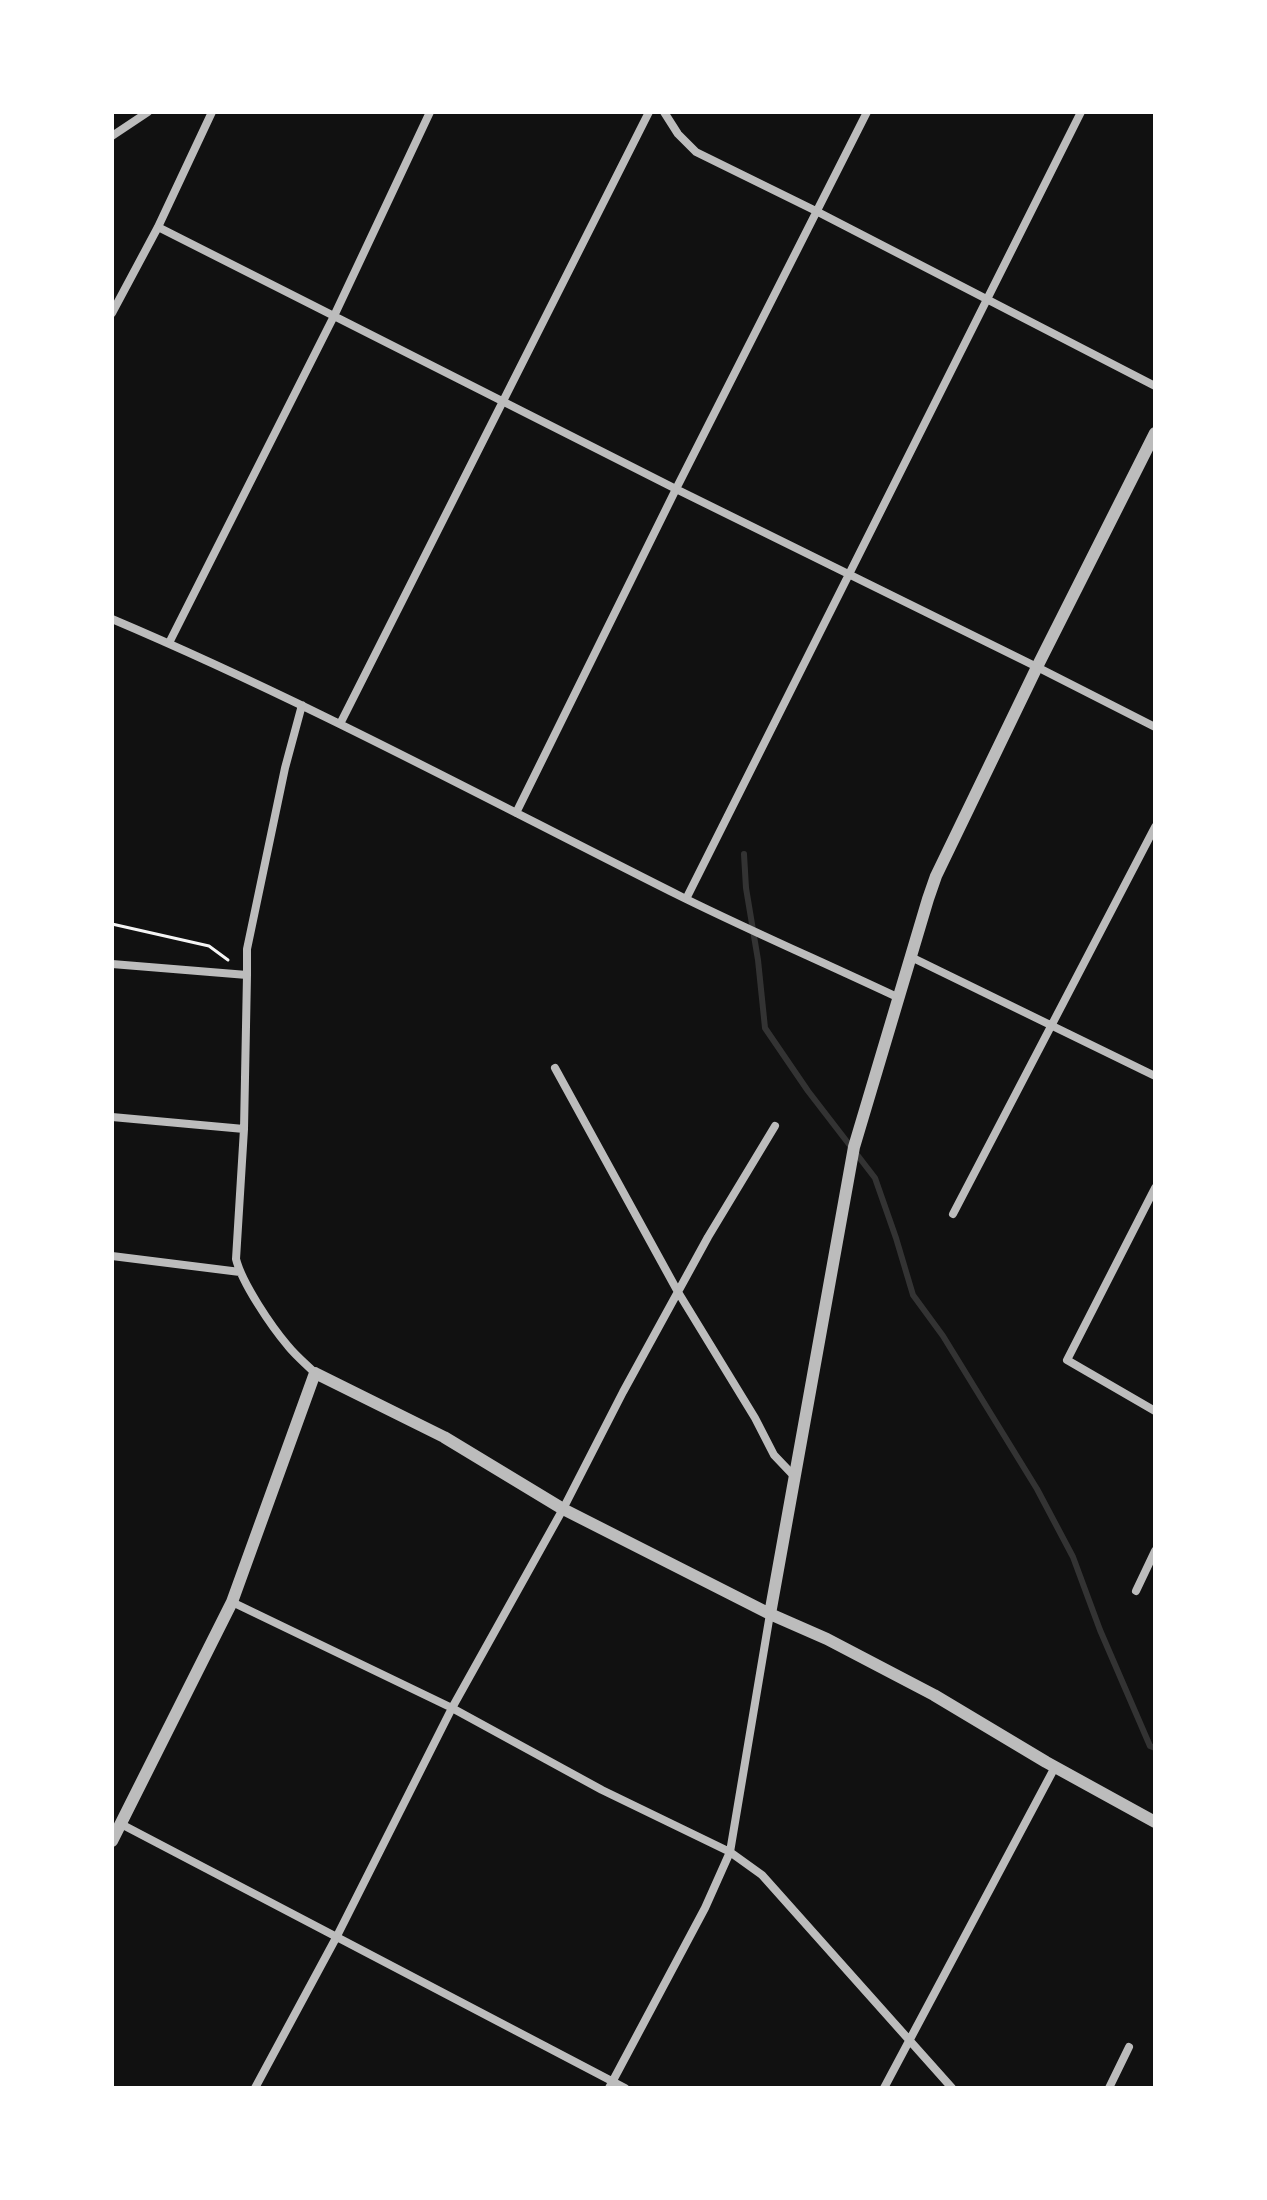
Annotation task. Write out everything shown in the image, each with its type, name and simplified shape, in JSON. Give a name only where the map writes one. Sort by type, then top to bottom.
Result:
[{"type":"street","points":[[131,123],[139,112]]},
{"type":"street","points":[[112,136],[148,112]]},
{"type":"street","points":[[112,313],[158,227],[212,112]]},
{"type":"street","points":[[169,643],[334,316],[430,112]]},
{"type":"street","points":[[340,724],[649,112]]},
{"type":"street","points":[[664,112],[678,134],[696,152],[1155,386]]},
{"type":"street","points":[[516,813],[867,112]]},
{"type":"street","points":[[686,899],[1081,112]]},
{"type":"street","points":[[158,227],[1155,727]]},
{"type":"street","points":[[611,2085],[705,1908],[730,1852],[854,1147],[936,876],[1155,433]]},
{"type":"street","points":[[112,619],[302,705],[686,899],[899,998]]},
{"type":"street","points":[[302,705],[285,768],[247,949],[244,1129],[236,1259],[240,1272],[289,1348],[315,1373],[444,1437],[563,1509],[934,1695],[1155,1822]]},
{"type":"street","points":[[953,1214],[1155,827]]},
{"type":"street","points":[[911,957],[1155,1076]]},
{"type":"street","points":[[112,964],[247,975]]},
{"type":"street","points":[[555,1068],[678,1292],[755,1418],[774,1455],[794,1476]]},
{"type":"street","points":[[112,1117],[244,1129]]},
{"type":"street","points":[[255,2088],[337,1936],[452,1708],[563,1509],[708,1237],[775,1126]]},
{"type":"street","points":[[1155,1188],[1067,1360],[1155,1411]]},
{"type":"street","points":[[112,1256],[240,1272]]},
{"type":"street","points":[[112,1841],[232,1602],[315,1373]]},
{"type":"street","points":[[1136,1591],[1155,1551]]},
{"type":"street","points":[[232,1602],[452,1708],[602,1790],[730,1852],[762,1875],[952,2088]]},
{"type":"street","points":[[884,2088],[1055,1767]]},
{"type":"street","points":[[121,1824],[337,1936],[611,2085],[625,2088]]},
{"type":"street","points":[[1109,2088],[1129,2047]]},
{"type":"path","points":[[112,924],[209,946],[247,975]]},
{"type":"waterway","points":[[744,854],[765,1028],[808,1091],[875,1178],[913,1295],[943,1336],[1037,1489],[1073,1557],[1100,1630],[1150,1746],[1155,1748]]}]
